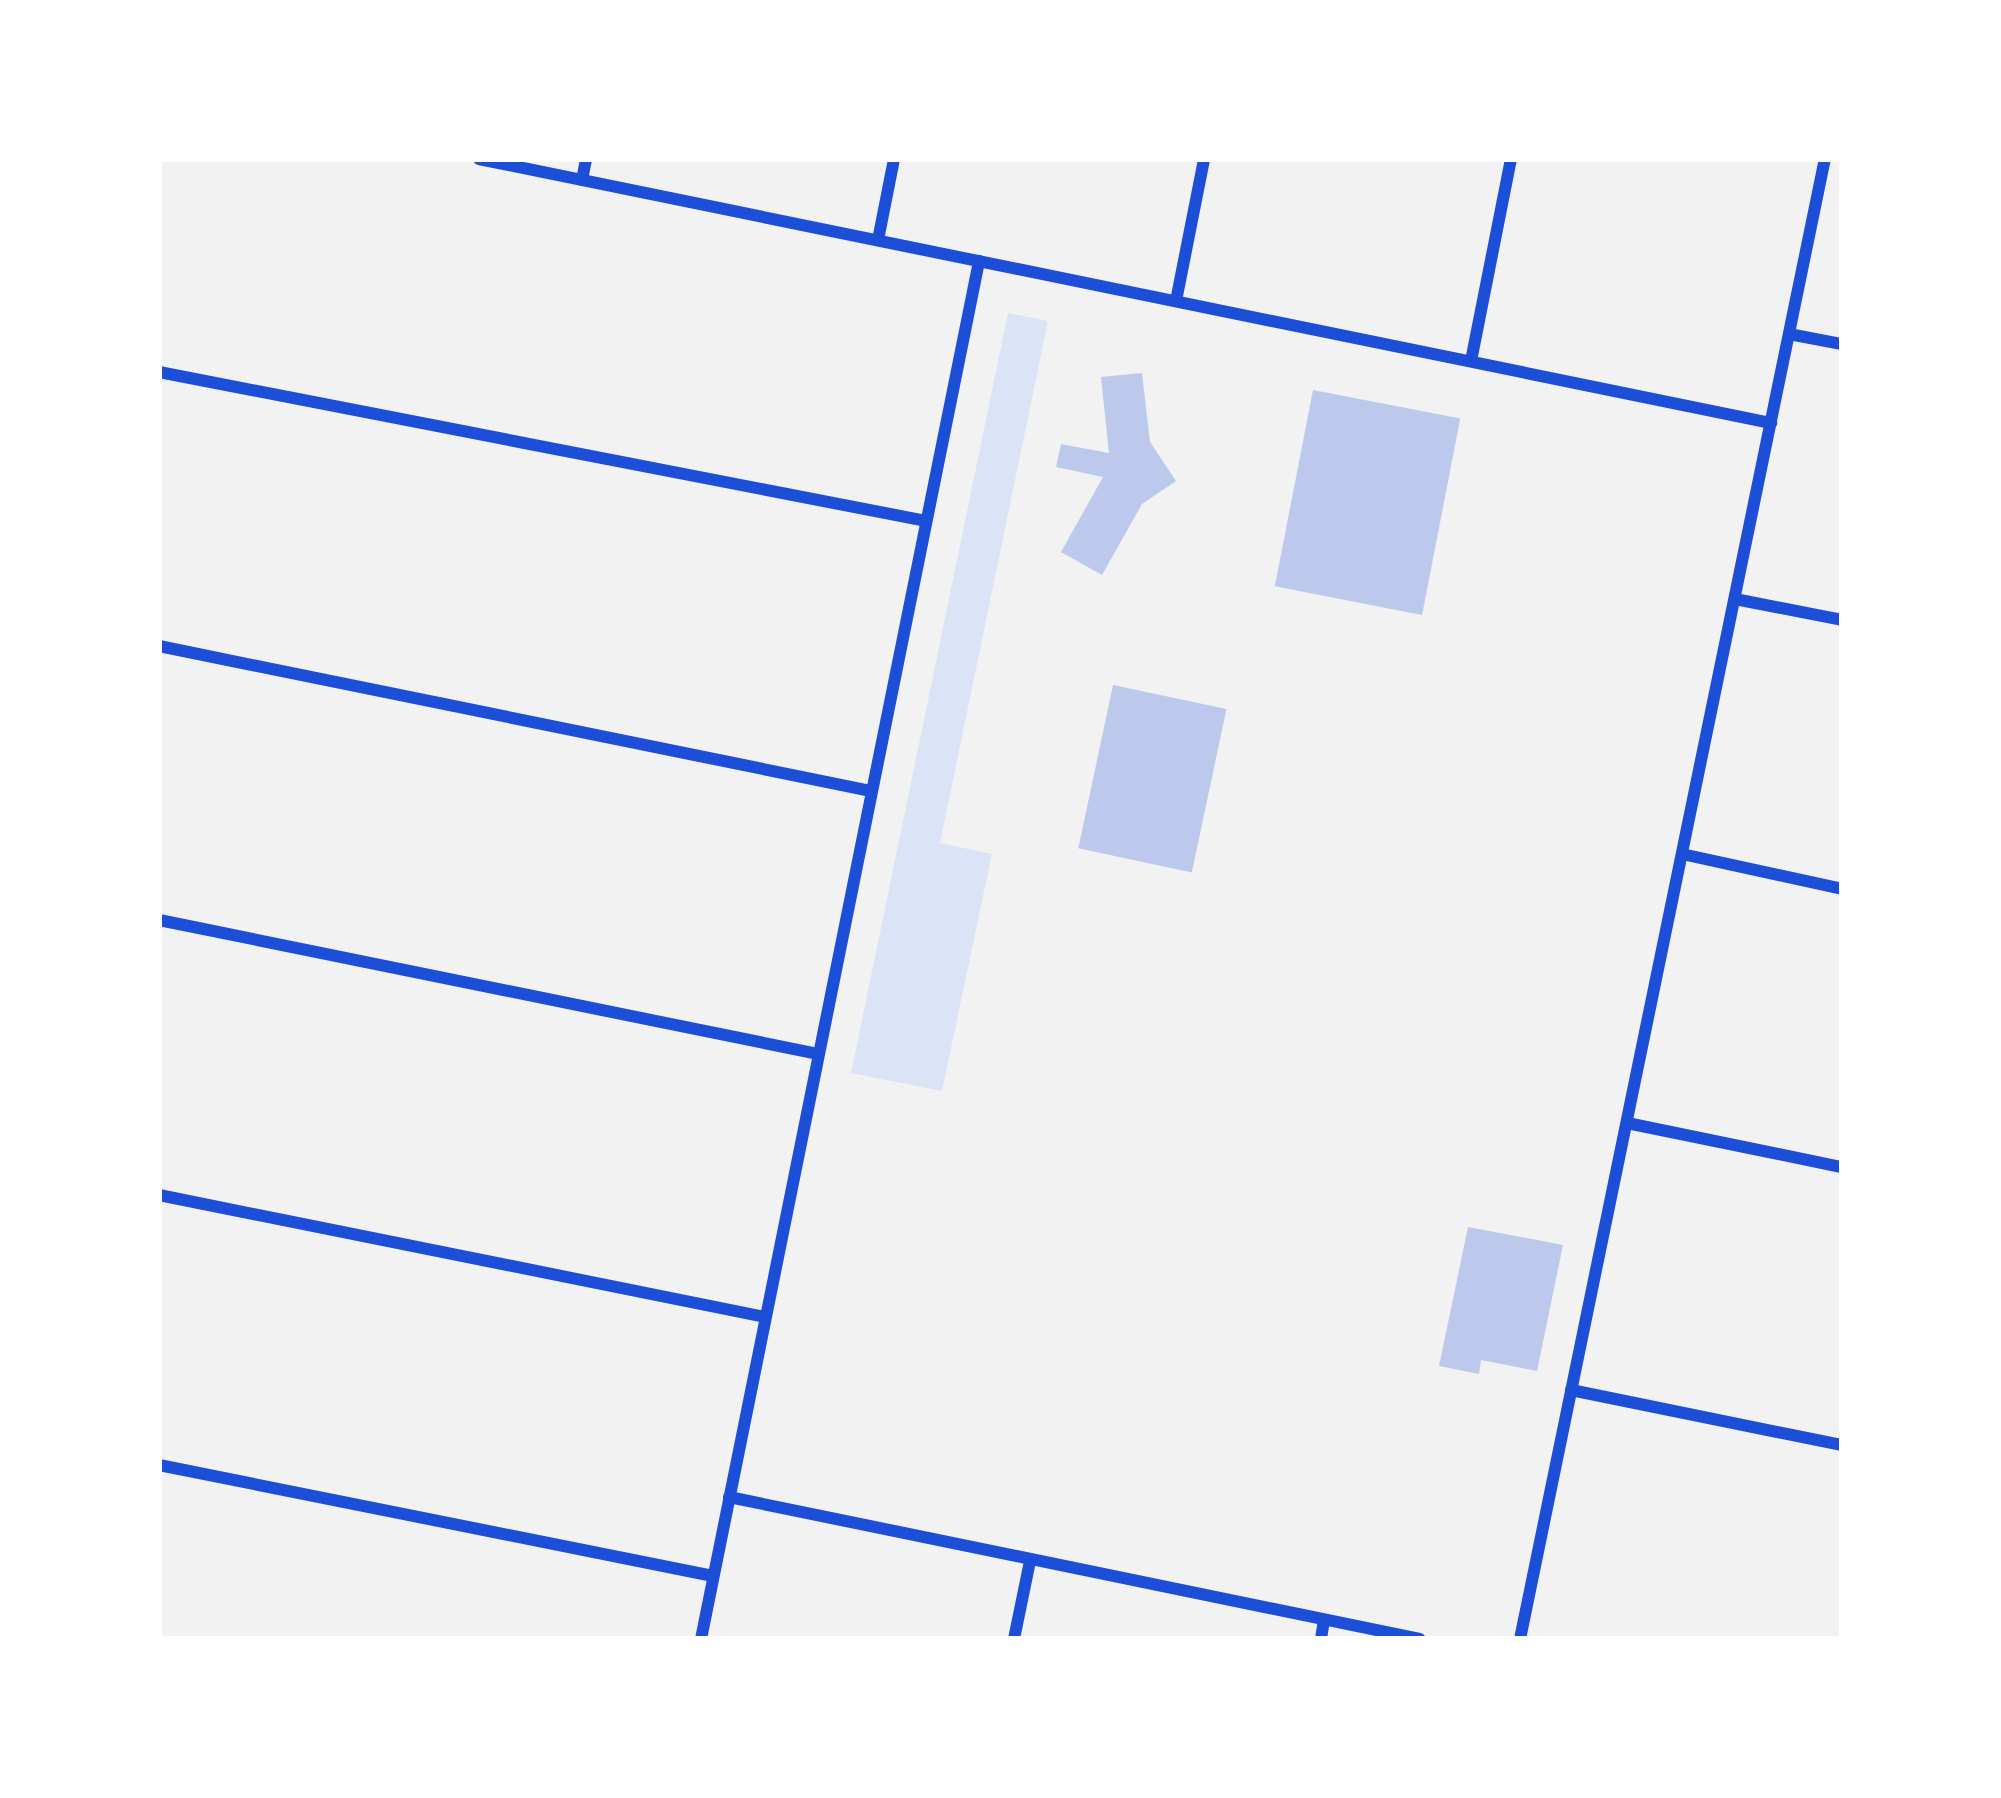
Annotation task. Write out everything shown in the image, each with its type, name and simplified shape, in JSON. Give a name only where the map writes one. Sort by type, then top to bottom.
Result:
[{"type":"street","points":[[479,159],[1771,423]]},
{"type":"street","points":[[582,180],[586,159]]},
{"type":"street","points":[[878,240],[894,159]]},
{"type":"street","points":[[1176,301],[1204,159]]},
{"type":"street","points":[[1471,362],[1511,159]]},
{"type":"street","points":[[1520,1639],[1825,159]]},
{"type":"street","points":[[700,1639],[979,261]]},
{"type":"street","points":[[1789,334],[1842,344]]},
{"type":"street","points":[[159,372],[926,521]]},
{"type":"street","points":[[1735,598],[1842,620]]},
{"type":"street","points":[[159,646],[871,791]]},
{"type":"street","points":[[1682,854],[1842,889]]},
{"type":"street","points":[[159,920],[818,1054]]},
{"type":"street","points":[[1627,1123],[1842,1167]]},
{"type":"street","points":[[159,1195],[765,1317]]},
{"type":"street","points":[[1571,1390],[1842,1445]]},
{"type":"street","points":[[159,1465],[713,1576]]},
{"type":"street","points":[[729,1498],[1420,1639]]},
{"type":"street","points":[[1014,1639],[1030,1561]]},
{"type":"street","points":[[1321,1639],[1324,1620]]},
{"type":"shaded area","points":[[1008,313],[1048,321],[940,843],[992,854],[942,1091],[851,1073]]},
{"type":"building","points":[[1142,373],[1150,442],[1176,481],[1142,504],[1102,575],[1061,552],[1103,477],[1056,467],[1061,444],[1109,453],[1101,377]]},
{"type":"building","points":[[1313,390],[1460,419],[1422,615],[1275,586]]},
{"type":"building","points":[[1113,685],[1226,709],[1192,872],[1078,848]]},
{"type":"building","points":[[1468,1227],[1563,1245],[1537,1371],[1481,1360],[1479,1374],[1439,1366]]}]
